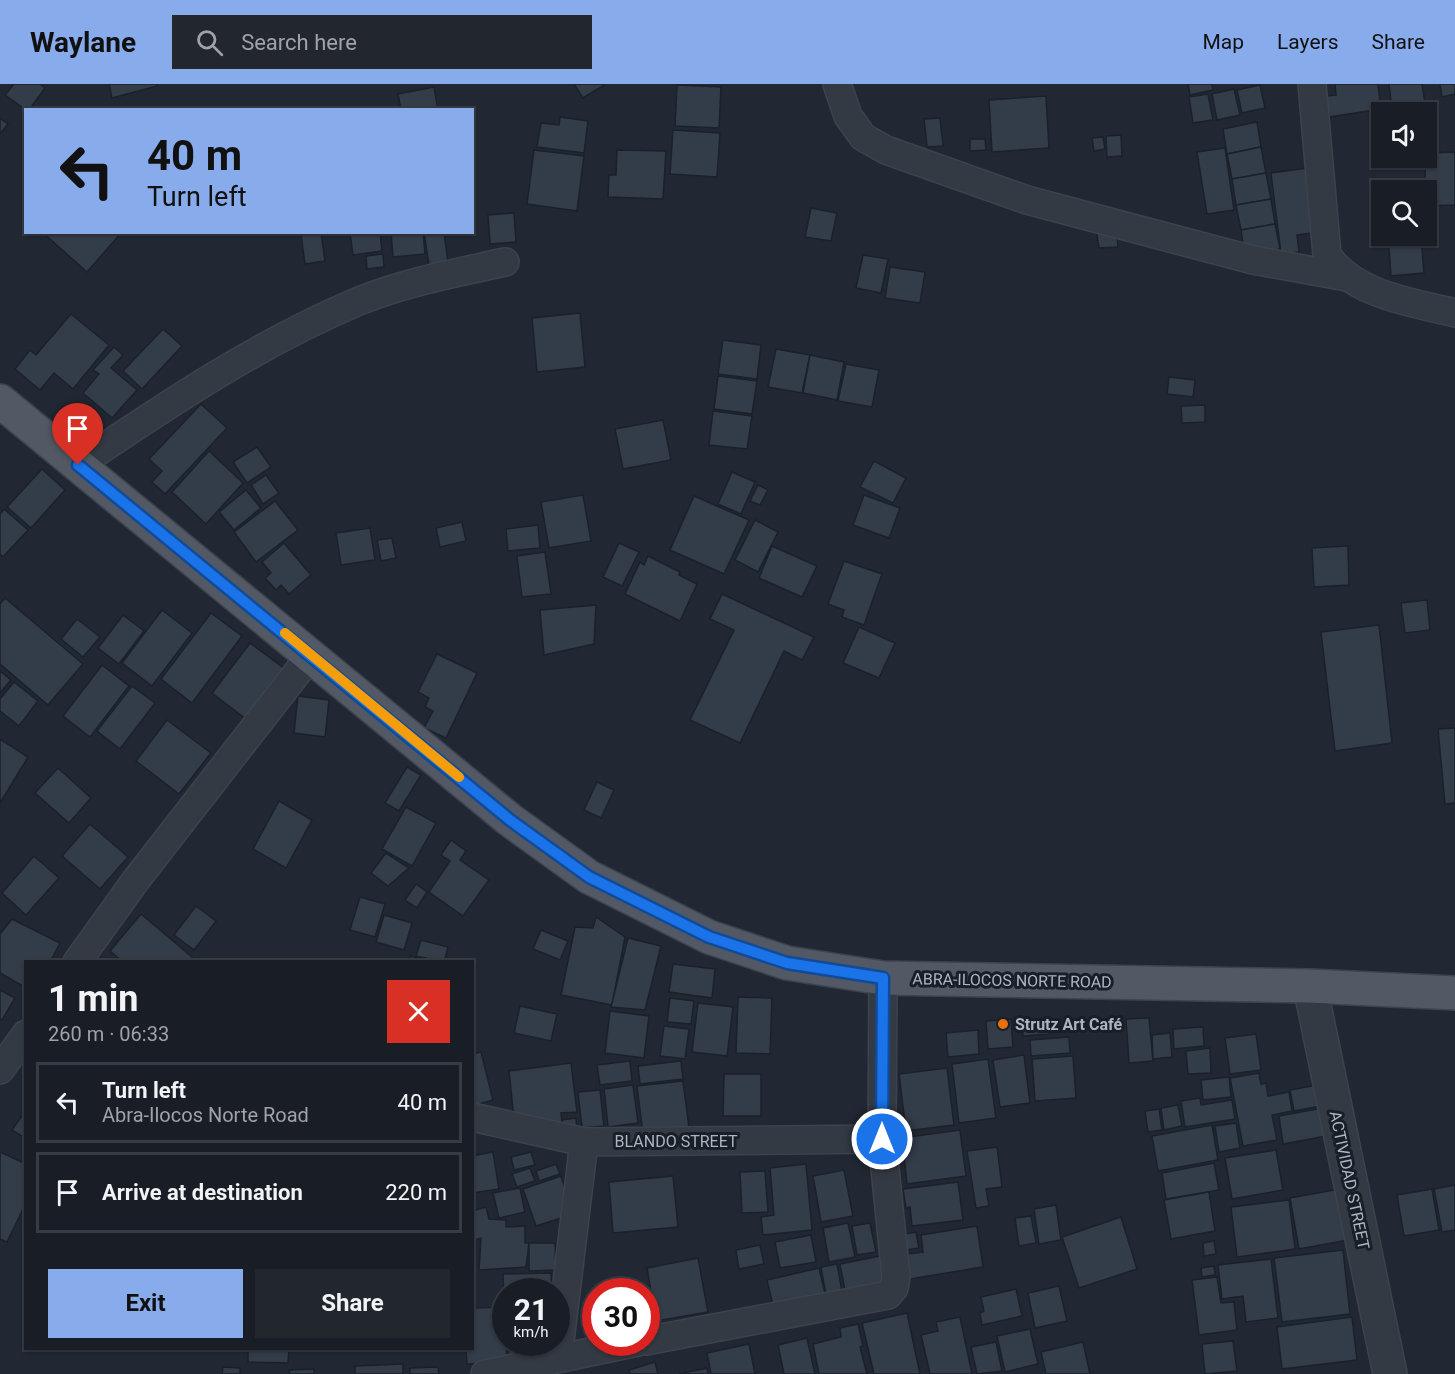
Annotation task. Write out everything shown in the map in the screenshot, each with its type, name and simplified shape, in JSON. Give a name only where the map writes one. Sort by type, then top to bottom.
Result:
[{"type":"main road","name":"ABRA-ILOCOS NORTE ROAD","points":[[0,401],[510,820],[589,877],[709,937],[787,963],[883,978],[1310,986],[1455,993]]},
{"type":"street","points":[[837,84],[848,116],[863,137],[886,150],[1028,200],[1253,261],[1347,277],[1385,295],[1455,313]]},
{"type":"street","points":[[1312,84],[1327,255],[1347,277]]},
{"type":"street","points":[[78,465],[160,409],[253,352],[358,301],[405,285],[505,262]]},
{"type":"street","points":[[78,960],[136,880],[311,655]]},
{"type":"street","points":[[660,1338],[888,1295],[894,1288],[896,1276],[882,1139],[883,978]]},
{"type":"street","name":"ACTIVIDAD STREET","points":[[1310,986],[1390,1374]]},
{"type":"street","points":[[0,1070],[24,1037]]},
{"type":"street","name":"BLANDO STREET","points":[[474,1117],[584,1142],[882,1139]]},
{"type":"street","points":[[558,1358],[584,1142]]},
{"type":"street","points":[[485,1374],[582,1353]]},
{"type":"building","points":[[14,84],[40,84],[45,88],[30,108],[24,109],[5,95]]},
{"type":"building","points":[[109,84],[157,84],[157,86],[112,98]]},
{"type":"building","points":[[574,84],[606,84],[583,98]]},
{"type":"building","points":[[1188,84],[1212,84],[1213,90],[1190,95]]},
{"type":"building","points":[[1335,84],[1378,84],[1380,102],[1371,102],[1371,111],[1329,117],[1326,96],[1336,95]]},
{"type":"building","points":[[1389,84],[1422,84],[1425,102],[1391,102]]},
{"type":"building","points":[[1440,84],[1455,84],[1455,94],[1442,97]]},
{"type":"building","points":[[677,85],[721,87],[719,128],[675,126]]},
{"type":"building","points":[[1260,85],[1265,108],[1242,113],[1237,90]]},
{"type":"building","points":[[434,87],[438,108],[401,108],[398,94]]},
{"type":"building","points":[[1234,89],[1240,115],[1217,120],[1212,94]]},
{"type":"building","points":[[1208,94],[1213,120],[1193,123],[1189,97]]},
{"type":"building","points":[[1046,96],[1049,148],[992,152],[989,100]]},
{"type":"building","points":[[560,117],[588,121],[584,153],[537,147],[541,123],[559,125]]},
{"type":"building","points":[[0,118],[8,124],[0,134]]},
{"type":"building","points":[[940,118],[943,146],[927,147],[924,119]]},
{"type":"building","points":[[1257,122],[1261,147],[1227,154],[1223,129]]},
{"type":"building","points":[[673,130],[720,133],[717,177],[670,174]]},
{"type":"building","points":[[1121,135],[1122,156],[1107,157],[1106,136]]},
{"type":"building","points":[[1103,137],[1105,149],[1094,151],[1092,138]]},
{"type":"building","points":[[970,139],[985,139],[986,150],[970,151]]},
{"type":"building","points":[[1261,147],[1266,173],[1232,179],[1227,154]]},
{"type":"building","points":[[1225,148],[1234,210],[1207,214],[1197,152]]},
{"type":"building","points":[[534,150],[584,156],[577,211],[527,204]]},
{"type":"building","points":[[617,150],[666,151],[663,199],[608,197],[609,175],[616,175]]},
{"type":"building","points":[[1455,152],[1455,205],[1437,206],[1437,180],[1425,180],[1425,168],[1437,168],[1437,153]]},
{"type":"building","points":[[1314,167],[1321,232],[1297,235],[1299,252],[1281,254],[1271,173]]},
{"type":"building","points":[[1266,173],[1271,199],[1236,205],[1232,179]]},
{"type":"building","points":[[1271,199],[1275,224],[1241,230],[1236,205]]},
{"type":"building","points":[[811,208],[837,213],[831,241],[805,237]]},
{"type":"building","points":[[514,213],[516,242],[490,244],[488,215]]},
{"type":"building","points":[[1275,224],[1280,249],[1245,256],[1241,230]]},
{"type":"building","points":[[1116,227],[1118,247],[1099,248],[1096,229]]},
{"type":"building","points":[[44,234],[120,234],[87,272]]},
{"type":"building","points":[[321,234],[325,261],[305,264],[301,235]]},
{"type":"building","points":[[350,234],[380,234],[382,251],[353,255]]},
{"type":"building","points":[[391,234],[423,234],[425,254],[393,257]]},
{"type":"building","points":[[424,234],[444,234],[448,262],[429,265]]},
{"type":"building","points":[[1389,246],[1422,246],[1424,273],[1391,276]]},
{"type":"building","points":[[383,254],[384,267],[367,269],[366,256]]},
{"type":"building","points":[[863,255],[888,259],[881,293],[856,288]]},
{"type":"building","points":[[890,267],[925,272],[920,303],[885,298]]},
{"type":"building","points":[[580,313],[585,367],[537,372],[532,318]]},
{"type":"building","points":[[71,314],[109,345],[73,389],[54,373],[40,390],[15,369],[30,350],[36,355]]},
{"type":"building","points":[[163,329],[182,346],[142,389],[123,371]]},
{"type":"building","points":[[723,340],[761,345],[757,379],[718,374]]},
{"type":"building","points":[[114,347],[123,355],[111,368],[137,390],[112,418],[83,393],[99,374],[93,370]]},
{"type":"building","points":[[776,349],[810,355],[802,393],[768,387]]},
{"type":"building","points":[[810,355],[844,362],[837,400],[803,393]]},
{"type":"building","points":[[846,364],[879,370],[872,407],[838,401]]},
{"type":"building","points":[[718,376],[757,381],[752,414],[714,409]]},
{"type":"building","points":[[1169,377],[1195,380],[1193,397],[1167,394]]},
{"type":"building","points":[[201,404],[227,428],[165,494],[152,482],[162,471],[149,459]]},
{"type":"building","points":[[1205,405],[1205,422],[1182,423],[1181,406]]},
{"type":"building","points":[[713,411],[752,416],[747,449],[709,445]]},
{"type":"building","points":[[663,420],[671,460],[623,469],[615,429]]},
{"type":"building","points":[[257,447],[271,467],[247,483],[233,462]]},
{"type":"building","points":[[209,451],[243,483],[206,524],[172,492]]},
{"type":"building","points":[[874,461],[906,478],[893,503],[860,487]]},
{"type":"building","points":[[42,469],[65,490],[31,528],[7,507]]},
{"type":"building","points":[[732,472],[755,482],[741,514],[718,504]]},
{"type":"building","points":[[266,475],[279,493],[263,504],[251,485]]},
{"type":"building","points":[[758,485],[768,490],[760,505],[750,501]]},
{"type":"building","points":[[246,490],[261,508],[234,530],[219,512]]},
{"type":"building","points":[[583,495],[591,541],[549,548],[541,502]]},
{"type":"building","points":[[864,495],[900,508],[889,538],[853,525]]},
{"type":"building","points":[[694,496],[749,520],[724,574],[670,550]]},
{"type":"building","points":[[275,501],[298,530],[256,562],[234,532]]},
{"type":"building","points":[[4,509],[28,530],[3,557],[0,554],[0,514]]},
{"type":"building","points":[[755,520],[778,532],[758,572],[735,560]]},
{"type":"building","points":[[462,522],[466,541],[440,547],[436,528]]},
{"type":"building","points":[[538,525],[540,548],[508,551],[506,529]]},
{"type":"building","points":[[370,528],[375,560],[341,565],[336,533]]},
{"type":"building","points":[[392,538],[396,558],[381,561],[377,540]]},
{"type":"building","points":[[284,543],[311,575],[289,594],[281,585],[276,590],[265,578],[271,573],[262,562]]},
{"type":"building","points":[[619,543],[639,552],[622,586],[603,577]]},
{"type":"building","points":[[772,546],[817,566],[802,597],[759,578]]},
{"type":"building","points":[[1348,546],[1349,585],[1314,587],[1312,548]]},
{"type":"building","points":[[545,552],[551,594],[522,597],[517,556]]},
{"type":"building","points":[[648,556],[680,572],[679,575],[697,584],[680,621],[625,594],[640,562],[644,565]]},
{"type":"building","points":[[844,561],[882,574],[864,625],[842,617],[844,610],[828,604]]},
{"type":"building","points":[[722,594],[814,637],[802,660],[784,651],[740,743],[690,720],[734,630],[710,619]]},
{"type":"building","points":[[5,598],[83,664],[48,705],[0,664],[0,604]]},
{"type":"building","points":[[1427,600],[1430,630],[1405,633],[1401,603]]},
{"type":"building","points":[[596,605],[594,644],[544,655],[540,610]]},
{"type":"building","points":[[162,610],[192,633],[152,686],[122,663]]},
{"type":"building","points":[[211,613],[242,636],[192,703],[161,679]]},
{"type":"building","points":[[123,615],[144,631],[119,664],[98,648]]},
{"type":"building","points":[[77,619],[100,637],[83,657],[61,639]]},
{"type":"building","points":[[1379,625],[1392,743],[1335,751],[1321,632]]},
{"type":"building","points":[[859,627],[895,643],[879,678],[843,663]]},
{"type":"building","points":[[250,643],[288,671],[250,722],[212,693]]},
{"type":"building","points":[[437,654],[477,673],[446,738],[424,728],[433,711],[425,707],[429,698],[418,692]]},
{"type":"building","points":[[102,665],[129,686],[90,737],[63,716]]},
{"type":"building","points":[[0,671],[11,680],[0,693]]},
{"type":"building","points":[[14,682],[38,701],[19,726],[0,711],[0,699]]},
{"type":"building","points":[[132,686],[155,703],[120,749],[97,731]]},
{"type":"building","points":[[298,696],[329,700],[325,737],[294,733]]},
{"type":"building","points":[[167,720],[211,753],[179,794],[136,761]]},
{"type":"building","points":[[1455,728],[1455,803],[1445,804],[1438,729]]},
{"type":"building","points":[[0,739],[28,757],[0,803]]},
{"type":"building","points":[[407,767],[421,775],[399,811],[385,803]]},
{"type":"building","points":[[58,768],[91,798],[69,823],[35,793]]},
{"type":"building","points":[[597,782],[614,790],[601,818],[584,810]]},
{"type":"building","points":[[279,801],[312,820],[286,868],[253,849]]},
{"type":"building","points":[[406,807],[436,823],[412,866],[382,849]]},
{"type":"building","points":[[90,824],[128,857],[100,889],[62,856]]},
{"type":"building","points":[[451,840],[466,851],[460,860],[489,880],[463,916],[429,892],[450,861],[441,855]]},
{"type":"building","points":[[386,853],[409,868],[388,886],[371,873]]},
{"type":"building","points":[[34,856],[59,878],[26,915],[2,893]]},
{"type":"building","points":[[416,884],[427,892],[417,908],[405,900]]},
{"type":"building","points":[[360,897],[385,904],[375,937],[350,930]]},
{"type":"building","points":[[196,906],[216,921],[194,950],[174,935]]},
{"type":"building","points":[[141,914],[192,957],[191,960],[121,960],[110,951]]},
{"type":"building","points":[[384,915],[412,923],[404,950],[376,942]]},
{"type":"building","points":[[596,917],[625,937],[612,1005],[561,995],[575,927],[593,928]]},
{"type":"building","points":[[12,919],[60,943],[51,960],[24,960],[24,987],[0,973],[0,934]]},
{"type":"building","points":[[541,930],[568,941],[560,960],[533,949]]},
{"type":"building","points":[[628,938],[661,946],[645,1010],[611,1007]]},
{"type":"building","points":[[421,940],[448,947],[445,960],[416,956]]},
{"type":"building","points":[[410,956],[425,960],[409,960]]},
{"type":"building","points":[[673,964],[715,969],[712,998],[669,992]]},
{"type":"building","points":[[0,990],[15,998],[2,1020],[0,1019]]},
{"type":"building","points":[[738,997],[772,998],[770,1054],[736,1053]]},
{"type":"building","points":[[670,998],[694,1001],[691,1024],[667,1022]]},
{"type":"building","points":[[698,1003],[733,1007],[727,1056],[692,1052]]},
{"type":"building","points":[[520,1006],[557,1014],[551,1041],[514,1033]]},
{"type":"building","points":[[610,1011],[649,1016],[644,1058],[605,1053]]},
{"type":"building","points":[[1149,1018],[1153,1061],[1129,1063],[1126,1019]]},
{"type":"building","points":[[1011,1019],[1013,1047],[988,1049],[986,1021]]},
{"type":"building","points":[[1048,1020],[1050,1034],[1023,1036],[1022,1022]]},
{"type":"building","points":[[664,1026],[689,1029],[685,1059],[660,1056]]},
{"type":"building","points":[[1203,1027],[1204,1046],[1174,1049],[1173,1029]]},
{"type":"building","points":[[978,1030],[979,1054],[948,1057],[946,1033]]},
{"type":"building","points":[[1170,1033],[1172,1057],[1153,1059],[1152,1035]]},
{"type":"building","points":[[1256,1034],[1261,1070],[1230,1074],[1225,1038]]},
{"type":"building","points":[[1069,1037],[1070,1053],[1031,1056],[1030,1040]]},
{"type":"building","points":[[1210,1048],[1211,1073],[1188,1074],[1186,1051]]},
{"type":"building","points":[[481,1052],[493,1100],[474,1105],[474,1054]]},
{"type":"building","points":[[1024,1055],[1030,1103],[1000,1107],[993,1060]]},
{"type":"building","points":[[1073,1056],[1076,1098],[1035,1101],[1032,1059]]},
{"type":"building","points":[[988,1059],[996,1118],[959,1123],[952,1064]]},
{"type":"building","points":[[630,1061],[632,1081],[600,1085],[597,1065]]},
{"type":"building","points":[[681,1061],[683,1079],[640,1084],[638,1066]]},
{"type":"building","points":[[571,1063],[577,1112],[561,1113],[562,1124],[514,1119],[509,1071]]},
{"type":"building","points":[[947,1068],[954,1125],[906,1131],[899,1074]]},
{"type":"building","points":[[1259,1073],[1261,1084],[1266,1083],[1268,1096],[1289,1092],[1292,1111],[1272,1115],[1277,1140],[1243,1146],[1230,1078]]},
{"type":"building","points":[[724,1074],[761,1074],[761,1116],[723,1116]]},
{"type":"building","points":[[1229,1077],[1231,1097],[1203,1100],[1201,1080]]},
{"type":"building","points":[[683,1081],[689,1128],[643,1134],[637,1086]]},
{"type":"building","points":[[1323,1084],[1326,1105],[1294,1111],[1290,1090]]},
{"type":"building","points":[[633,1085],[638,1123],[608,1127],[604,1089]]},
{"type":"building","points":[[600,1090],[604,1126],[582,1128],[578,1092]]},
{"type":"building","points":[[1200,1098],[1201,1105],[1232,1100],[1235,1119],[1185,1127],[1181,1101]]},
{"type":"building","points":[[1178,1105],[1182,1126],[1164,1130],[1161,1108]]},
{"type":"building","points":[[1328,1107],[1332,1135],[1283,1144],[1279,1116]]},
{"type":"building","points":[[1159,1109],[1162,1130],[1148,1132],[1145,1111]]},
{"type":"building","points":[[24,1113],[24,1138],[12,1130]]},
{"type":"building","points":[[576,1118],[577,1133],[564,1135],[562,1120]]},
{"type":"building","points":[[1236,1123],[1240,1148],[1219,1152],[1215,1126]]},
{"type":"building","points":[[1212,1125],[1218,1160],[1158,1171],[1152,1136]]},
{"type":"building","points":[[960,1130],[966,1176],[907,1184],[902,1138]]},
{"type":"building","points":[[997,1147],[1002,1187],[986,1189],[989,1206],[976,1208],[967,1151]]},
{"type":"building","points":[[1276,1150],[1283,1190],[1232,1199],[1225,1158]]},
{"type":"building","points":[[0,1152],[24,1163],[24,1207],[7,1242],[0,1239]]},
{"type":"building","points":[[493,1152],[499,1189],[474,1193],[474,1156]]},
{"type":"building","points":[[531,1152],[535,1165],[514,1170],[511,1157]]},
{"type":"building","points":[[1214,1163],[1219,1190],[1166,1199],[1162,1173]]},
{"type":"building","points":[[556,1164],[560,1174],[539,1181],[536,1171]]},
{"type":"building","points":[[806,1164],[812,1230],[763,1235],[761,1217],[774,1215],[770,1168]]},
{"type":"building","points":[[530,1168],[535,1181],[517,1187],[512,1174]]},
{"type":"building","points":[[844,1170],[853,1216],[821,1222],[813,1176]]},
{"type":"building","points":[[765,1171],[768,1212],[742,1213],[740,1172]]},
{"type":"building","points":[[561,1176],[574,1214],[536,1226],[523,1189]]},
{"type":"building","points":[[673,1176],[678,1227],[613,1233],[609,1182]]},
{"type":"building","points":[[958,1182],[963,1220],[912,1226],[910,1207],[906,1208],[903,1189]]},
{"type":"building","points":[[1455,1185],[1455,1230],[1442,1232],[1434,1189]]},
{"type":"building","points":[[520,1188],[525,1212],[499,1218],[493,1193]]},
{"type":"building","points":[[1345,1188],[1354,1239],[1299,1249],[1290,1198]]},
{"type":"building","points":[[1432,1189],[1439,1230],[1404,1236],[1397,1195]]},
{"type":"building","points":[[1209,1192],[1215,1231],[1171,1239],[1164,1200]]},
{"type":"building","points":[[1289,1200],[1295,1249],[1237,1257],[1231,1207]]},
{"type":"building","points":[[1056,1205],[1061,1240],[1039,1244],[1034,1209]]},
{"type":"building","points":[[486,1207],[489,1219],[506,1220],[506,1227],[525,1226],[525,1243],[529,1243],[526,1267],[479,1270],[481,1238],[474,1240],[474,1210]]},
{"type":"building","points":[[1031,1216],[1036,1243],[1019,1246],[1015,1218]]},
{"type":"building","points":[[1121,1217],[1137,1269],[1079,1288],[1062,1237]]},
{"type":"building","points":[[848,1223],[855,1257],[829,1262],[823,1228]]},
{"type":"building","points":[[870,1223],[876,1252],[857,1255],[852,1226]]},
{"type":"building","points":[[977,1226],[983,1267],[910,1279],[907,1254],[923,1252],[921,1235]]},
{"type":"building","points":[[916,1232],[919,1248],[906,1250],[904,1234]]},
{"type":"building","points":[[811,1235],[816,1262],[780,1268],[775,1242]]},
{"type":"building","points":[[1214,1241],[1216,1254],[1204,1256],[1203,1243]]},
{"type":"building","points":[[529,1243],[555,1243],[556,1270],[529,1271]]},
{"type":"building","points":[[760,1245],[764,1264],[739,1269],[736,1250]]},
{"type":"building","points":[[1343,1250],[1350,1314],[1282,1322],[1274,1258]]},
{"type":"building","points":[[880,1256],[886,1288],[846,1296],[840,1264]]},
{"type":"building","points":[[698,1258],[708,1312],[660,1320],[660,1278],[649,1278],[647,1268]]},
{"type":"building","points":[[1271,1259],[1278,1318],[1246,1322],[1243,1296],[1222,1299],[1218,1265]]},
{"type":"building","points":[[837,1264],[843,1297],[827,1301],[821,1267]]},
{"type":"building","points":[[1214,1266],[1215,1275],[1202,1277],[1201,1268]]},
{"type":"building","points":[[819,1268],[827,1302],[775,1314],[767,1280]]},
{"type":"building","points":[[551,1273],[551,1278],[503,1278],[503,1274]]},
{"type":"building","points":[[1217,1277],[1221,1303],[1234,1302],[1237,1330],[1199,1335],[1192,1280]]},
{"type":"building","points":[[1059,1286],[1067,1321],[1035,1328],[1028,1293]]},
{"type":"building","points":[[1016,1289],[1022,1316],[982,1325],[980,1313],[984,1311],[981,1297]]},
{"type":"building","points":[[492,1307],[492,1356],[507,1356],[507,1363],[467,1364],[466,1350],[474,1350],[474,1308]]},
{"type":"building","points":[[907,1313],[920,1374],[874,1374],[862,1323]]},
{"type":"building","points":[[960,1317],[972,1374],[930,1374],[921,1335],[938,1331],[936,1322]]},
{"type":"building","points":[[1352,1317],[1357,1360],[1282,1369],[1277,1327]]},
{"type":"building","points":[[858,1324],[863,1346],[860,1347],[867,1374],[819,1374],[813,1344],[841,1337],[840,1328]]},
{"type":"building","points":[[1030,1329],[1038,1364],[1005,1372],[997,1336]]},
{"type":"building","points":[[807,1338],[815,1374],[784,1374],[778,1345]]},
{"type":"building","points":[[1233,1341],[1237,1371],[1205,1374],[1202,1344]]},
{"type":"building","points":[[996,1342],[1002,1371],[977,1374],[971,1347]]},
{"type":"building","points":[[1083,1342],[1090,1374],[1046,1374],[1041,1352]]},
{"type":"building","points":[[749,1344],[755,1374],[711,1374],[707,1353]]},
{"type":"building","points":[[248,1350],[289,1350],[288,1363],[248,1362]]},
{"type":"building","points":[[655,1362],[658,1374],[630,1374],[629,1370]]},
{"type":"building","points":[[403,1364],[403,1374],[355,1374],[355,1366]]},
{"type":"building","points":[[223,1367],[240,1368],[240,1374],[222,1374]]},
{"type":"building","points":[[438,1367],[439,1374],[410,1374],[410,1368]]},
{"type":"building","points":[[707,1368],[708,1374],[679,1374]]},
{"type":"building","points":[[314,1369],[314,1374],[290,1374],[289,1370]]},
{"type":"slow traffic","points":[[285,633],[459,777]]},
{"type":"place","name":"Strutz Art Café","points":[[1003,1024]]},
{"type":"route","points":[[78,465],[510,820],[589,877],[709,937],[787,963],[883,978],[882,1139]]}]
